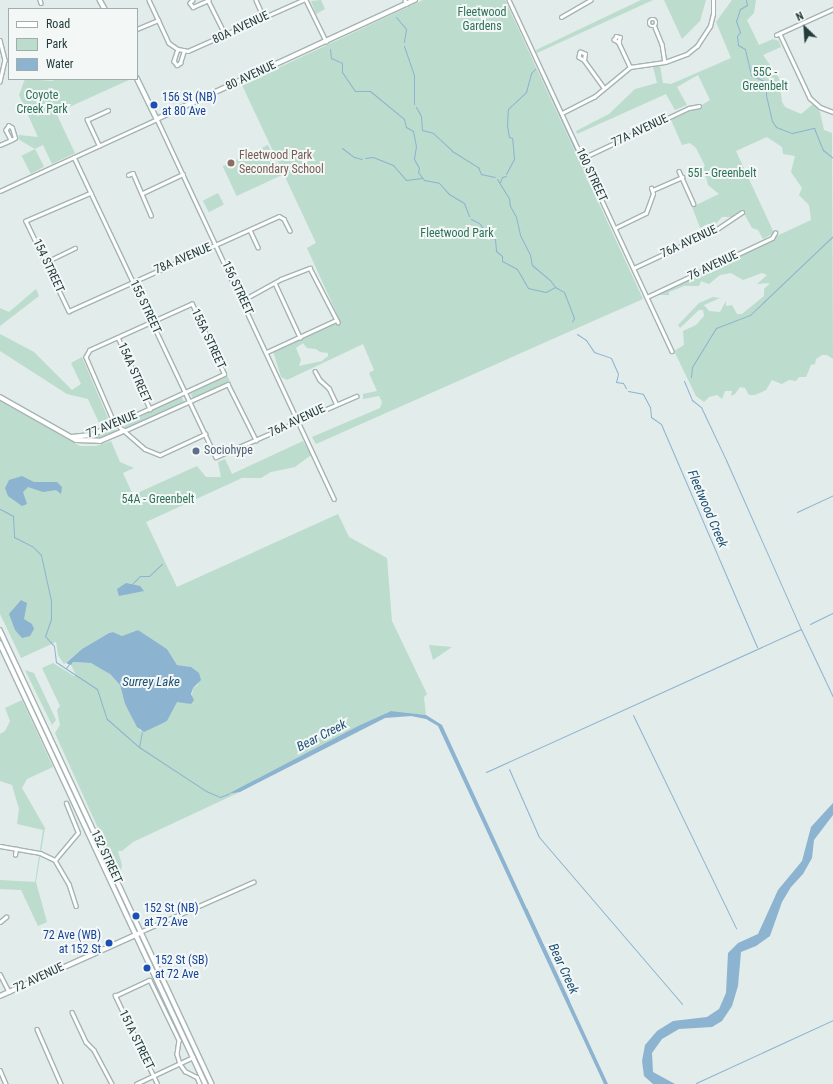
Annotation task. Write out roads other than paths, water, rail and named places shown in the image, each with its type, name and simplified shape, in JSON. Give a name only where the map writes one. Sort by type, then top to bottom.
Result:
[{"type":"main road","name":"80 AVENUE","points":[[157,120],[326,42],[406,2],[415,0]]},
{"type":"main road","name":"156 STREET","points":[[138,80],[157,120]]},
{"type":"main road","points":[[0,397],[69,437]]},
{"type":"main road","name":"77 AVENUE","points":[[69,437],[92,435],[116,424]]},
{"type":"main road","name":"77 AVENUE","points":[[69,437],[94,442],[124,431]]},
{"type":"main road","name":"152 STREET","points":[[0,630],[212,1084]]},
{"type":"main road","name":"152 STREET","points":[[0,643],[135,935],[206,1084]]},
{"type":"main road","name":"72 AVENUE","points":[[0,996],[140,932]]},
{"type":"main road","points":[[194,1057],[208,1076]]},
{"type":"street","points":[[149,0],[169,43],[184,51],[180,63],[177,65],[174,61],[178,49]]},
{"type":"street","points":[[193,0],[190,3],[193,6],[208,0],[226,36]]},
{"type":"street","points":[[256,0],[264,18]]},
{"type":"street","name":"80A AVENUE","points":[[184,51],[193,50],[226,36],[303,0]]},
{"type":"street","points":[[306,0],[326,42]]},
{"type":"street","name":"160 STREET","points":[[509,0],[672,351]]},
{"type":"street","points":[[561,17],[589,0]]},
{"type":"street","points":[[562,113],[590,100],[630,67],[665,62],[687,54],[700,41],[712,20],[713,0]]},
{"type":"street","points":[[776,35],[833,9]]},
{"type":"street","points":[[138,29],[158,20]]},
{"type":"street","points":[[655,27],[662,44],[665,62]]},
{"type":"street","points":[[780,34],[810,98],[820,107],[832,112]]},
{"type":"street","points":[[0,40],[6,60],[0,81]]},
{"type":"street","points":[[619,43],[630,67]]},
{"type":"street","points":[[584,60],[604,88]]},
{"type":"street","name":"77A AVENUE","points":[[583,158],[689,108],[699,106]]},
{"type":"street","points":[[99,146],[87,120],[108,110]]},
{"type":"street","name":"80 AVENUE","points":[[0,191],[157,120]]},
{"type":"street","name":"156 STREET","points":[[157,120],[243,300],[334,499]]},
{"type":"street","points":[[0,145],[11,140],[15,134],[9,126],[6,130],[11,140]]},
{"type":"street","name":"155 STREET","points":[[74,157],[216,457]]},
{"type":"street","points":[[679,171],[694,204]]},
{"type":"street","points":[[128,175],[134,173],[151,215]]},
{"type":"street","points":[[143,193],[183,174]]},
{"type":"street","points":[[615,228],[646,213],[652,189],[682,177]]},
{"type":"street","name":"154 STREET","points":[[69,311],[26,221],[91,193]]},
{"type":"street","name":"76A AVENUE","points":[[634,268],[717,229],[742,212]]},
{"type":"street","name":"78A AVENUE","points":[[69,311],[132,281],[217,245],[279,216],[282,216],[290,231]]},
{"type":"street","points":[[250,230],[258,247]]},
{"type":"street","name":"76 AVENUE","points":[[647,297],[772,238],[775,233]]},
{"type":"street","points":[[46,262],[74,248]]},
{"type":"street","points":[[243,300],[275,283],[311,268],[337,321],[267,352]]},
{"type":"street","points":[[275,283],[300,337]]},
{"type":"street","name":"155A STREET","points":[[152,322],[192,304],[224,374]]},
{"type":"street","points":[[152,322],[87,352],[86,358],[93,378],[116,424],[144,448],[157,454],[205,434]]},
{"type":"street","name":"154A STREET","points":[[118,337],[150,409]]},
{"type":"street","points":[[315,371],[320,380],[329,388],[336,403]]},
{"type":"street","name":"77 AVENUE","points":[[116,424],[224,374]]},
{"type":"street","name":"155A STREET","points":[[228,384],[256,440]]},
{"type":"street","name":"77 AVENUE","points":[[124,431],[228,384]]},
{"type":"street","name":"76A AVENUE","points":[[216,457],[336,403],[356,396]]},
{"type":"street","points":[[55,860],[78,833],[66,803]]},
{"type":"street","points":[[0,846],[40,853],[55,860],[70,884],[76,906]]},
{"type":"street","points":[[15,855],[16,849]]},
{"type":"street","name":"72 AVENUE","points":[[140,932],[253,882]]},
{"type":"street","points":[[0,922],[6,917]]},
{"type":"street","points":[[0,974],[9,992]]},
{"type":"street","name":"151A STREET","points":[[157,1084],[115,996],[150,980],[179,1040],[176,1054],[180,1064]]},
{"type":"street","points":[[72,1012],[86,1042],[94,1050],[112,1084]]},
{"type":"street","points":[[37,1029],[61,1084]]},
{"type":"street","points":[[136,1084],[194,1057]]},
{"type":"street","points":[[180,1064],[184,1071],[197,1078],[200,1084]]},
{"type":"street","points":[[0,1070],[6,1084]]},
{"type":"water","points":[[22,476],[34,482],[57,482],[62,487],[61,494],[56,490],[43,492],[28,487],[23,492],[27,504],[22,506],[8,496],[5,488],[9,480]]},
{"type":"water","points":[[126,583],[140,586],[144,591],[119,596],[117,589]]},
{"type":"water","points":[[21,600],[27,603],[24,619],[32,624],[34,629],[30,636],[22,638],[15,630],[9,614]]},
{"type":"water","name":"Surrey Lake","points":[[138,630],[167,649],[177,665],[191,667],[199,673],[201,680],[193,688],[191,694],[194,700],[191,704],[177,702],[167,721],[144,732],[137,727],[125,704],[120,685],[110,674],[91,663],[73,662],[71,665],[66,663],[82,649],[109,633],[113,632],[122,636]]},
{"type":"water","points":[[391,711],[426,715],[442,725],[608,1084],[604,1084],[438,726],[426,719],[411,716],[385,718],[240,792],[228,794],[358,726]]},
{"type":"water","points":[[833,803],[833,815],[814,840],[812,858],[803,874],[791,887],[782,902],[770,936],[756,946],[741,952],[738,986],[732,1006],[722,1021],[712,1027],[679,1029],[662,1039],[652,1053],[653,1072],[675,1084],[653,1084],[644,1076],[642,1061],[645,1045],[657,1031],[673,1021],[707,1017],[719,1009],[726,993],[728,953],[738,943],[758,934],[778,890],[802,861],[811,827]]},
{"type":"waterway","points":[[746,0],[747,5],[740,9],[736,21],[740,32],[737,36],[738,45],[745,49],[751,75],[766,82],[766,95],[772,121],[776,127],[792,133],[814,128],[823,150],[833,158]]},
{"type":"waterway","points":[[396,17],[406,29],[404,42]]},
{"type":"waterway","points":[[404,46],[414,75],[414,104]]},
{"type":"waterway","name":"Fleetwood Creek","points":[[330,49],[331,58],[342,63],[342,72],[355,91],[370,91],[404,119],[406,127],[413,131],[416,146],[414,159],[419,168],[418,172],[424,180],[439,183],[449,194],[464,203],[469,216]]},
{"type":"waterway","points":[[506,174],[514,159],[512,138],[509,137],[507,126],[508,109],[526,92],[531,73],[535,69]]},
{"type":"waterway","points":[[540,73],[579,158]]},
{"type":"waterway","points":[[416,107],[421,116],[422,130],[433,133],[452,151],[478,167],[481,174],[495,177]]},
{"type":"waterway","points":[[342,148],[354,157],[362,159]]},
{"type":"waterway","points":[[365,158],[373,157],[393,165],[406,180],[422,178]]},
{"type":"waterway","points":[[500,182],[502,177],[506,176]]},
{"type":"waterway","points":[[497,179],[509,198],[510,206],[516,217],[520,235],[530,255],[532,265],[550,280],[555,287]]},
{"type":"waterway","name":"Fleetwood Creek","points":[[471,219],[479,223],[489,236],[495,239],[496,251],[502,256],[502,261],[517,269],[528,288],[546,292],[555,287],[564,292],[574,318],[572,322]]},
{"type":"waterway","points":[[691,377],[692,367],[716,328],[750,315],[833,236]]},
{"type":"waterway","name":"Fleetwood Creek","points":[[577,334],[586,340],[594,352],[611,358],[618,374],[616,382],[623,383],[626,388]]},
{"type":"waterway","points":[[684,381],[692,400],[701,407],[801,629]]},
{"type":"waterway","name":"Fleetwood Creek","points":[[628,391],[643,394],[650,407],[651,417],[661,424],[757,647]]},
{"type":"waterway","points":[[797,512],[833,495]]},
{"type":"waterway","name":"Bear Creek","points":[[0,509],[13,516],[14,537],[32,546],[41,555],[51,601],[51,619],[45,636],[54,646],[56,662],[97,689],[107,719],[139,747],[206,791],[220,797],[228,794]]},
{"type":"waterway","points":[[132,584],[140,576],[149,576],[162,564]]},
{"type":"waterway","points":[[810,624],[833,613]]},
{"type":"waterway","points":[[486,772],[801,629],[833,697]]},
{"type":"waterway","name":"Bear Creek","points":[[66,668],[69,664]]},
{"type":"waterway","points":[[633,715],[736,928]]},
{"type":"waterway","points":[[139,747],[142,732]]},
{"type":"waterway","points":[[509,769],[539,837],[682,1004]]},
{"type":"waterway","name":"Bear Creek","points":[[526,908],[569,1001]]},
{"type":"waterway","points":[[696,1083],[833,1020]]},
{"type":"place","name":"156 St (NB) at 80 Ave","points":[[154,105]]},
{"type":"place","name":"Fleetwood Park Secondary School","points":[[231,163]]},
{"type":"place","name":"Sociohype","points":[[196,451]]},
{"type":"place","name":"152 St (NB) at 72 Ave","points":[[136,916]]},
{"type":"place","name":"72 Ave (WB) at 152 St","points":[[109,943]]},
{"type":"place","name":"152 St (SB) at 72 Ave","points":[[147,968]]},
{"type":"park label","name":"Fleetwood Gardens","points":[[482,20]]},
{"type":"park label","name":"55C - Greenbelt","points":[[765,80]]},
{"type":"park label","name":"Coyote Creek Park","points":[[42,103]]},
{"type":"park label","name":"55I - Greenbelt","points":[[722,174]]},
{"type":"park label","name":"Fleetwood Park","points":[[457,234]]},
{"type":"park label","name":"54A - Greenbelt","points":[[158,500]]}]
